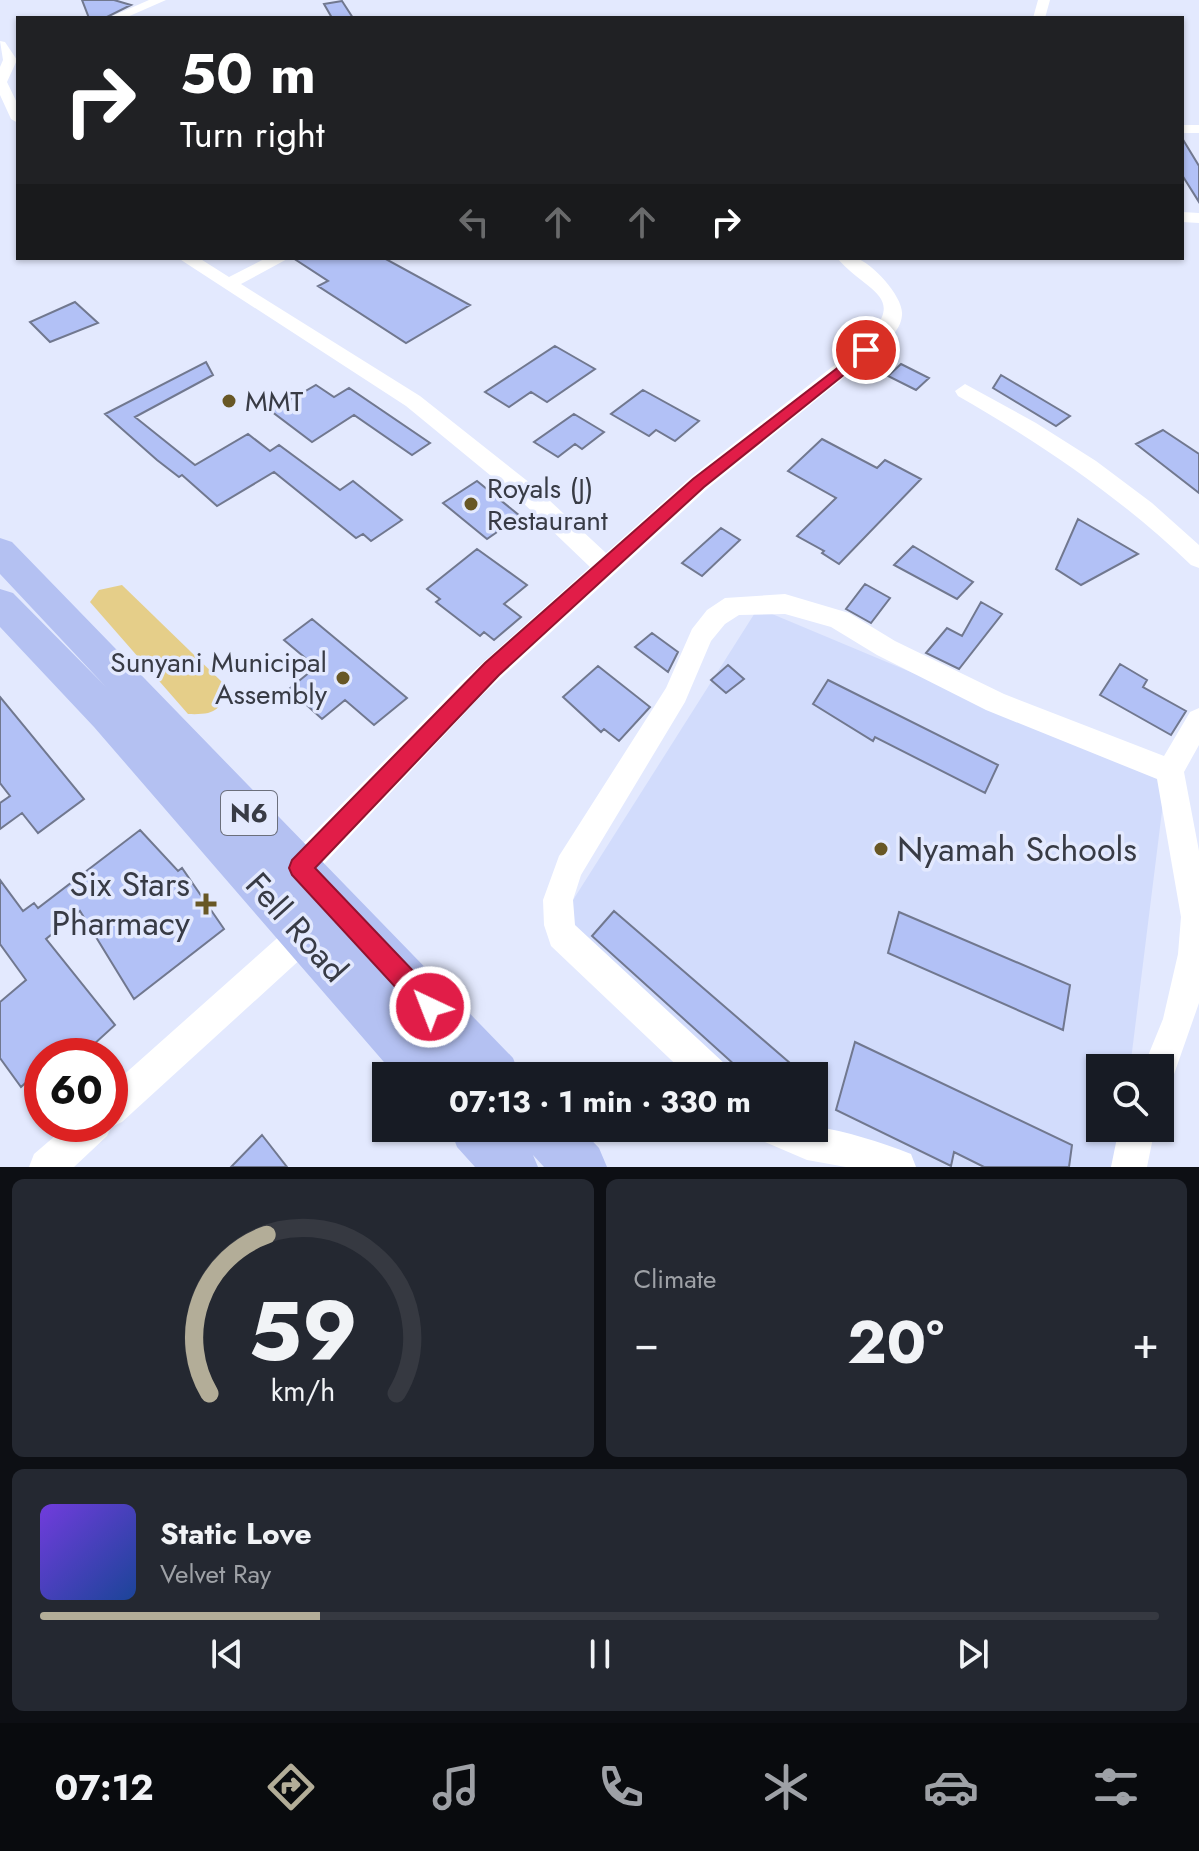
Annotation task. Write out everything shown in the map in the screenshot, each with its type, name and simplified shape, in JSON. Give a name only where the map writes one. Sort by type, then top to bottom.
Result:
[{"type":"main road","name":"Fell Road","points":[[0,551],[482,1062]]},
{"type":"main road","name":"Fell Road","points":[[0,603],[108,715],[417,1062]]},
{"type":"main road","points":[[489,1142],[511,1167]]},
{"type":"main road","points":[[557,1142],[580,1167]]},
{"type":"street","points":[[119,16],[160,0]]},
{"type":"street","points":[[4,41],[10,60],[0,82],[8,91],[9,103],[16,115]]},
{"type":"street","points":[[190,260],[423,408],[527,493],[605,567]]},
{"type":"street","points":[[228,284],[276,260]]},
{"type":"street","points":[[300,868],[470,690],[699,483],[866,350],[888,327],[895,312],[891,299],[848,260]]},
{"type":"street","points":[[965,391],[1028,426],[1106,476],[1161,521],[1199,559]]},
{"type":"street","points":[[698,1062],[562,935],[555,913],[559,892],[570,866],[676,694],[701,636],[716,617],[734,605],[757,603],[810,609],[840,620],[886,648],[995,702],[1170,771]]},
{"type":"street","points":[[1169,1054],[1189,1025],[1196,917],[1170,771],[1199,720]]},
{"type":"street","points":[[128,1094],[304,935]]},
{"type":"street","points":[[47,1167],[75,1142]]},
{"type":"street","points":[[807,1142],[861,1152],[898,1167]]},
{"type":"street","points":[[1129,1167],[1134,1142]]},
{"type":"shaded area","points":[[122,585],[224,684],[222,700],[216,710],[205,714],[188,714],[90,602],[99,590]]},
{"type":"shaded area","name":"Nyamah Schools","points":[[758,608],[1166,779],[1132,1054],[1086,1054],[1086,1142],[1120,1142],[1117,1167],[908,1167],[828,1134],[828,1062],[716,1062],[561,919]]},
{"type":"building","points":[[82,0],[114,0],[131,5],[109,16],[88,16]]},
{"type":"building","points":[[342,1],[352,16],[331,16],[324,4]]},
{"type":"building","points":[[1184,141],[1199,166],[1199,202],[1184,178]]},
{"type":"building","points":[[296,260],[388,260],[470,305],[406,343],[318,286],[328,281]]},
{"type":"building","points":[[75,302],[98,323],[50,342],[30,322]]},
{"type":"building","points":[[555,346],[595,369],[547,402],[531,392],[509,407],[485,392]]},
{"type":"building","points":[[206,362],[213,375],[135,417],[195,465],[248,434],[270,451],[279,445],[340,490],[353,481],[402,520],[371,541],[363,534],[356,538],[274,472],[217,506],[182,475],[179,477],[157,460],[105,414]]},
{"type":"building","points":[[901,364],[929,378],[916,390],[888,376]]},
{"type":"building","points":[[1001,375],[1070,416],[1056,426],[993,388]]},
{"type":"building","points":[[316,385],[334,397],[349,388],[430,443],[412,455],[354,415],[312,442],[271,411]]},
{"type":"building","points":[[643,390],[699,421],[675,441],[656,430],[649,436],[611,414]]},
{"type":"building","points":[[574,414],[604,432],[582,449],[575,444],[558,457],[534,442]]},
{"type":"building","points":[[1163,430],[1199,454],[1199,493],[1136,444]]},
{"type":"building","points":[[822,439],[877,468],[885,460],[921,479],[839,564],[822,553],[824,551],[797,536],[836,498],[788,471]]},
{"type":"building","points":[[477,481],[520,516],[487,539],[443,503]]},
{"type":"building","points":[[1078,519],[1138,554],[1081,585],[1056,569]]},
{"type":"building","points":[[721,528],[740,540],[702,576],[682,563]]},
{"type":"building","points":[[913,546],[973,582],[957,599],[894,565]]},
{"type":"building","points":[[477,549],[527,585],[504,604],[521,617],[494,640],[484,632],[480,636],[436,602],[440,599],[427,589]]},
{"type":"building","points":[[865,584],[890,598],[871,623],[846,609]]},
{"type":"building","points":[[981,602],[1002,614],[959,669],[926,653],[947,628],[962,636]]},
{"type":"building","name":"Sunyani Municipal Assembly","points":[[312,619],[407,698],[374,725],[345,700],[322,719],[289,689],[316,667],[284,640]]},
{"type":"building","points":[[652,633],[678,652],[668,672],[635,647]]},
{"type":"building","points":[[1120,664],[1147,680],[1143,687],[1186,711],[1171,735],[1100,695]]},
{"type":"building","points":[[728,665],[744,679],[726,693],[711,680]]},
{"type":"building","points":[[598,666],[650,707],[619,741],[604,729],[601,732],[563,697]]},
{"type":"building","points":[[828,680],[998,765],[985,793],[875,737],[873,741],[813,704]]},
{"type":"building","points":[[0,697],[84,799],[38,833],[22,813],[0,829],[0,803],[10,796],[0,783]]},
{"type":"building","points":[[140,830],[178,871],[182,868],[224,929],[134,999],[80,911],[46,939],[115,1025],[101,1038],[24,1038],[24,1084],[21,1087],[0,1058],[0,1002],[26,980],[0,944],[0,880],[23,911],[34,903],[38,908]]},
{"type":"building","points":[[614,911],[789,1062],[732,1062],[592,936]]},
{"type":"building","points":[[899,912],[1070,985],[1063,1030],[888,953]]},
{"type":"building","points":[[855,1042],[1072,1145],[1069,1167],[984,1167],[954,1152],[951,1166],[836,1110]]},
{"type":"building","points":[[262,1135],[287,1167],[231,1167]]},
{"type":"place","name":"MMT","points":[[229,401]]},
{"type":"place","name":"Royals (J) Restaurant","points":[[471,504]]},
{"type":"place","name":"Sunyani Municipal Assembly","points":[[343,678]]},
{"type":"place","name":"Nyamah Schools","points":[[881,849]]},
{"type":"place","name":"Six Stars Pharmacy","points":[[206,904]]},
{"type":"route","points":[[430,1007],[300,868],[492,669],[699,483],[866,350]]}]
